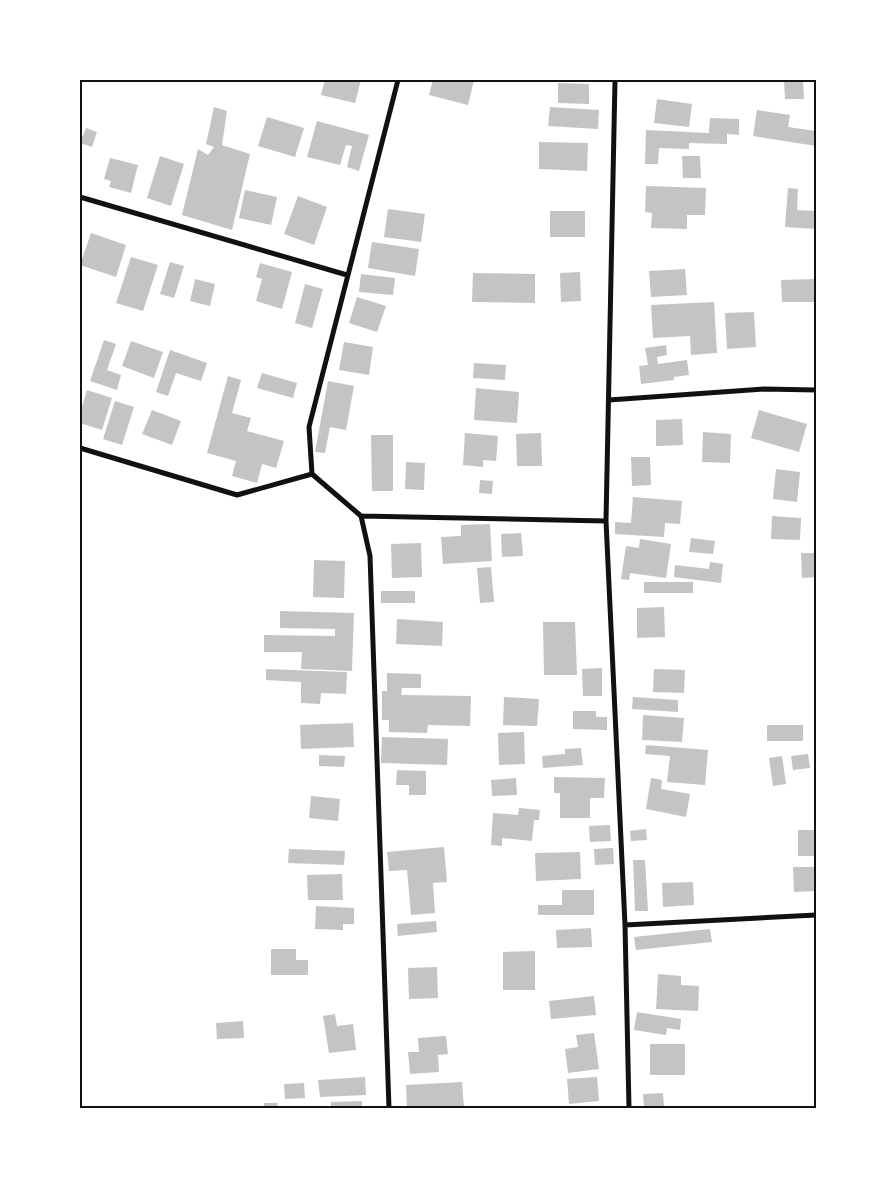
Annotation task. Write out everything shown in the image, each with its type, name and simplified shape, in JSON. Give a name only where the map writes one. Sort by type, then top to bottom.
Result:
[{"type":"street","points":[[389,1108],[370,556],[361,516],[312,474],[309,426],[398,80]]},
{"type":"street","points":[[615,80],[606,521],[625,925],[629,1108]]},
{"type":"street","points":[[80,197],[347,275]]},
{"type":"street","points":[[609,400],[764,389],[816,390]]},
{"type":"street","points":[[80,448],[238,495],[312,474]]},
{"type":"street","points":[[361,516],[606,521]]},
{"type":"street","points":[[625,925],[816,915]]},
{"type":"building","points":[[325,80],[361,80],[355,103],[321,95]]},
{"type":"building","points":[[433,80],[474,80],[468,105],[429,95]]},
{"type":"building","points":[[784,80],[803,80],[804,99],[785,99]]},
{"type":"building","points":[[558,83],[589,84],[589,104],[558,103]]},
{"type":"building","points":[[657,99],[692,104],[689,127],[654,123]]},
{"type":"building","points":[[214,107],[227,111],[222,145],[250,154],[232,230],[182,215],[198,149],[208,155],[214,147],[206,144]]},
{"type":"building","points":[[550,107],[599,110],[598,129],[548,126]]},
{"type":"building","points":[[757,110],[790,115],[788,127],[816,131],[816,146],[753,136]]},
{"type":"building","points":[[267,117],[304,128],[295,157],[258,146]]},
{"type":"building","points":[[710,118],[739,119],[739,135],[727,134],[727,144],[689,143],[689,149],[659,148],[658,164],[645,164],[646,130],[709,133]]},
{"type":"building","points":[[317,121],[369,135],[359,171],[347,167],[352,146],[346,145],[340,165],[307,157]]},
{"type":"building","points":[[86,128],[97,132],[92,147],[80,143]]},
{"type":"building","points":[[539,142],[588,143],[587,171],[539,169]]},
{"type":"building","points":[[160,156],[184,164],[171,206],[147,198]]},
{"type":"building","points":[[682,156],[700,156],[701,178],[683,178]]},
{"type":"building","points":[[110,158],[138,165],[131,193],[109,187],[111,181],[104,179]]},
{"type":"building","points":[[646,186],[706,188],[705,215],[687,215],[687,229],[651,228],[652,213],[645,212]]},
{"type":"building","points":[[788,188],[798,189],[797,210],[816,211],[816,229],[785,227]]},
{"type":"building","points":[[245,190],[277,197],[271,225],[239,218]]},
{"type":"building","points":[[298,196],[327,207],[314,245],[284,234]]},
{"type":"building","points":[[388,209],[425,214],[421,242],[384,237]]},
{"type":"building","points":[[550,211],[585,211],[585,237],[550,237]]},
{"type":"building","points":[[91,233],[126,245],[116,277],[80,265]]},
{"type":"building","points":[[372,242],[419,249],[415,276],[368,268]]},
{"type":"building","points":[[131,257],[158,265],[143,311],[116,303]]},
{"type":"building","points":[[170,262],[184,266],[174,298],[160,294]]},
{"type":"building","points":[[260,263],[292,272],[282,309],[256,301],[262,279],[256,277]]},
{"type":"building","points":[[685,269],[687,295],[651,297],[649,271]]},
{"type":"building","points":[[580,272],[581,301],[561,302],[560,273]]},
{"type":"building","points":[[473,273],[535,274],[535,303],[472,302]]},
{"type":"building","points":[[361,274],[395,278],[393,295],[359,292]]},
{"type":"building","points":[[195,279],[215,284],[210,306],[190,301]]},
{"type":"building","points":[[816,279],[816,302],[782,302],[781,280]]},
{"type":"building","points":[[305,284],[323,289],[312,328],[295,323]]},
{"type":"building","points":[[357,297],[386,306],[377,332],[349,323]]},
{"type":"building","points":[[714,302],[717,353],[691,355],[690,336],[653,338],[651,305]]},
{"type":"building","points":[[754,312],[756,347],[727,349],[725,313]]},
{"type":"building","points":[[104,340],[116,344],[107,370],[121,375],[117,390],[90,381]]},
{"type":"building","points":[[131,341],[163,352],[154,378],[122,366]]},
{"type":"building","points":[[344,342],[373,347],[369,375],[339,370]]},
{"type":"building","points":[[666,345],[667,355],[657,357],[658,364],[687,360],[689,375],[674,377],[674,380],[641,384],[639,366],[648,365],[645,348]]},
{"type":"building","points":[[170,350],[207,363],[201,381],[176,373],[168,396],[156,392]]},
{"type":"building","points":[[474,363],[506,365],[505,380],[473,378]]},
{"type":"building","points":[[262,373],[297,383],[293,398],[257,388]]},
{"type":"building","points":[[228,376],[241,380],[232,413],[251,418],[247,431],[284,441],[276,468],[262,464],[257,483],[232,476],[236,461],[207,453]]},
{"type":"building","points":[[328,381],[354,386],[346,430],[330,427],[325,453],[315,452]]},
{"type":"building","points":[[476,388],[519,392],[517,423],[474,420]]},
{"type":"building","points":[[87,390],[112,398],[102,430],[80,423],[80,414]]},
{"type":"building","points":[[115,401],[134,407],[122,445],[103,439]]},
{"type":"building","points":[[152,410],[181,421],[172,445],[142,434]]},
{"type":"building","points":[[759,410],[807,424],[799,452],[751,438]]},
{"type":"building","points":[[682,419],[683,445],[656,446],[656,420]]},
{"type":"building","points":[[703,432],[731,434],[730,463],[702,462]]},
{"type":"building","points":[[465,433],[498,436],[496,461],[483,460],[483,467],[463,465]]},
{"type":"building","points":[[541,433],[542,466],[517,466],[516,434]]},
{"type":"building","points":[[371,435],[393,435],[393,491],[372,491]]},
{"type":"building","points":[[631,457],[650,457],[651,485],[632,486]]},
{"type":"building","points":[[406,462],[425,463],[424,490],[405,489]]},
{"type":"building","points":[[776,469],[800,472],[797,502],[773,499]]},
{"type":"building","points":[[480,480],[493,481],[492,494],[479,493]]},
{"type":"building","points":[[633,497],[682,501],[680,524],[665,523],[664,537],[615,534],[615,522],[631,523]]},
{"type":"building","points":[[772,516],[801,518],[800,540],[771,539]]},
{"type":"building","points":[[490,524],[492,561],[443,564],[441,537],[461,536],[461,525]]},
{"type":"building","points":[[521,533],[523,556],[502,557],[501,534]]},
{"type":"building","points":[[691,538],[715,541],[713,554],[689,552]]},
{"type":"building","points":[[640,539],[671,544],[666,578],[630,573],[629,580],[621,579],[626,546],[639,548]]},
{"type":"building","points":[[421,543],[422,577],[392,578],[391,544]]},
{"type":"building","points":[[801,553],[816,553],[816,577],[802,578]]},
{"type":"building","points":[[314,560],[345,561],[344,598],[313,597]]},
{"type":"building","points":[[710,562],[723,564],[721,583],[674,577],[675,565],[709,569]]},
{"type":"building","points":[[491,567],[494,602],[480,603],[477,568]]},
{"type":"building","points":[[644,582],[693,582],[693,593],[644,593]]},
{"type":"building","points":[[381,591],[415,591],[415,603],[381,603]]},
{"type":"building","points":[[664,607],[665,637],[637,638],[637,608]]},
{"type":"building","points":[[280,611],[354,613],[352,671],[301,669],[302,652],[264,652],[264,635],[335,636],[335,629],[280,628]]},
{"type":"building","points":[[397,619],[443,622],[442,646],[396,644]]},
{"type":"building","points":[[543,622],[575,622],[577,675],[544,675]]},
{"type":"building","points":[[602,668],[602,696],[583,696],[582,669]]},
{"type":"building","points":[[266,669],[347,672],[346,694],[321,693],[320,704],[301,703],[301,682],[266,680]]},
{"type":"building","points":[[654,669],[685,670],[684,693],[653,692]]},
{"type":"building","points":[[387,673],[421,674],[421,688],[402,688],[401,695],[471,696],[470,726],[428,725],[427,733],[389,732],[389,720],[382,720],[382,691],[387,691]]},
{"type":"building","points":[[504,697],[539,699],[537,726],[503,725]]},
{"type":"building","points":[[633,697],[678,700],[678,712],[632,709]]},
{"type":"building","points":[[573,711],[596,711],[596,717],[607,717],[607,730],[573,729]]},
{"type":"building","points":[[643,715],[684,718],[682,742],[642,740]]},
{"type":"building","points":[[353,723],[354,747],[301,749],[300,725]]},
{"type":"building","points":[[767,725],[803,725],[803,741],[767,741]]},
{"type":"building","points":[[524,732],[525,764],[499,765],[498,733]]},
{"type":"building","points":[[382,737],[448,739],[447,765],[381,763]]},
{"type":"building","points":[[646,745],[708,750],[705,785],[667,782],[670,756],[645,754]]},
{"type":"building","points":[[581,748],[583,765],[543,768],[542,756],[565,754],[565,749]]},
{"type":"building","points":[[808,754],[810,768],[793,770],[791,756]]},
{"type":"building","points":[[319,755],[345,756],[344,767],[319,766]]},
{"type":"building","points":[[782,756],[786,784],[773,786],[769,758]]},
{"type":"building","points":[[397,770],[426,771],[426,795],[409,795],[409,785],[396,785]]},
{"type":"building","points":[[554,777],[605,778],[604,798],[590,798],[590,818],[560,818],[560,793],[554,793]]},
{"type":"building","points":[[516,778],[517,795],[492,796],[491,780]]},
{"type":"building","points":[[651,778],[662,780],[661,789],[690,794],[686,817],[646,809]]},
{"type":"building","points":[[311,796],[340,799],[338,821],[309,818]]},
{"type":"building","points":[[519,808],[540,810],[539,820],[534,820],[532,841],[502,838],[502,846],[491,845],[493,813],[518,815]]},
{"type":"building","points":[[610,825],[611,841],[590,842],[589,826]]},
{"type":"building","points":[[646,829],[647,840],[631,841],[630,831]]},
{"type":"building","points":[[798,830],[816,830],[816,856],[798,856]]},
{"type":"building","points":[[444,847],[447,882],[433,883],[435,913],[411,915],[407,870],[389,871],[387,852]]},
{"type":"building","points":[[613,848],[614,864],[595,865],[594,849]]},
{"type":"building","points":[[289,849],[345,851],[344,865],[288,863]]},
{"type":"building","points":[[580,852],[581,879],[536,881],[535,853]]},
{"type":"building","points":[[633,860],[645,860],[648,911],[635,911]]},
{"type":"building","points":[[793,867],[816,867],[816,891],[794,892]]},
{"type":"building","points":[[342,874],[343,900],[308,900],[307,875]]},
{"type":"building","points":[[693,882],[694,905],[663,907],[662,883]]},
{"type":"building","points":[[562,890],[594,890],[594,915],[538,915],[538,905],[562,905]]},
{"type":"building","points":[[316,906],[354,908],[354,924],[343,924],[343,930],[315,929]]},
{"type":"building","points":[[436,921],[437,932],[398,936],[397,924]]},
{"type":"building","points":[[591,928],[592,947],[557,948],[556,930]]},
{"type":"building","points":[[710,929],[712,942],[636,950],[634,937]]},
{"type":"building","points":[[271,949],[296,949],[296,960],[308,960],[308,975],[271,975]]},
{"type":"building","points":[[535,951],[535,990],[503,990],[503,952]]},
{"type":"building","points":[[437,967],[438,998],[409,999],[408,968]]},
{"type":"building","points":[[658,974],[681,976],[681,985],[699,986],[698,1011],[656,1009]]},
{"type":"building","points":[[594,996],[596,1015],[551,1019],[549,1001]]},
{"type":"building","points":[[637,1012],[681,1019],[680,1030],[667,1028],[666,1035],[634,1030]]},
{"type":"building","points":[[335,1014],[337,1026],[353,1024],[356,1050],[329,1053],[323,1016]]},
{"type":"building","points":[[243,1021],[244,1038],[217,1039],[216,1023]]},
{"type":"building","points":[[594,1033],[599,1069],[568,1073],[565,1049],[578,1047],[576,1035]]},
{"type":"building","points":[[446,1036],[448,1054],[438,1055],[439,1072],[410,1074],[408,1052],[419,1052],[418,1038]]},
{"type":"building","points":[[650,1044],[685,1044],[685,1075],[650,1075]]},
{"type":"building","points":[[365,1077],[366,1095],[320,1097],[318,1080]]},
{"type":"building","points":[[597,1077],[599,1101],[569,1104],[567,1079]]},
{"type":"building","points":[[462,1082],[464,1108],[407,1108],[406,1085]]},
{"type":"building","points":[[304,1083],[305,1098],[285,1099],[284,1084]]},
{"type":"building","points":[[663,1093],[664,1108],[644,1108],[643,1094]]},
{"type":"building","points":[[362,1101],[362,1108],[331,1108],[331,1102]]},
{"type":"building","points":[[264,1103],[278,1103],[277,1108],[264,1108]]}]
